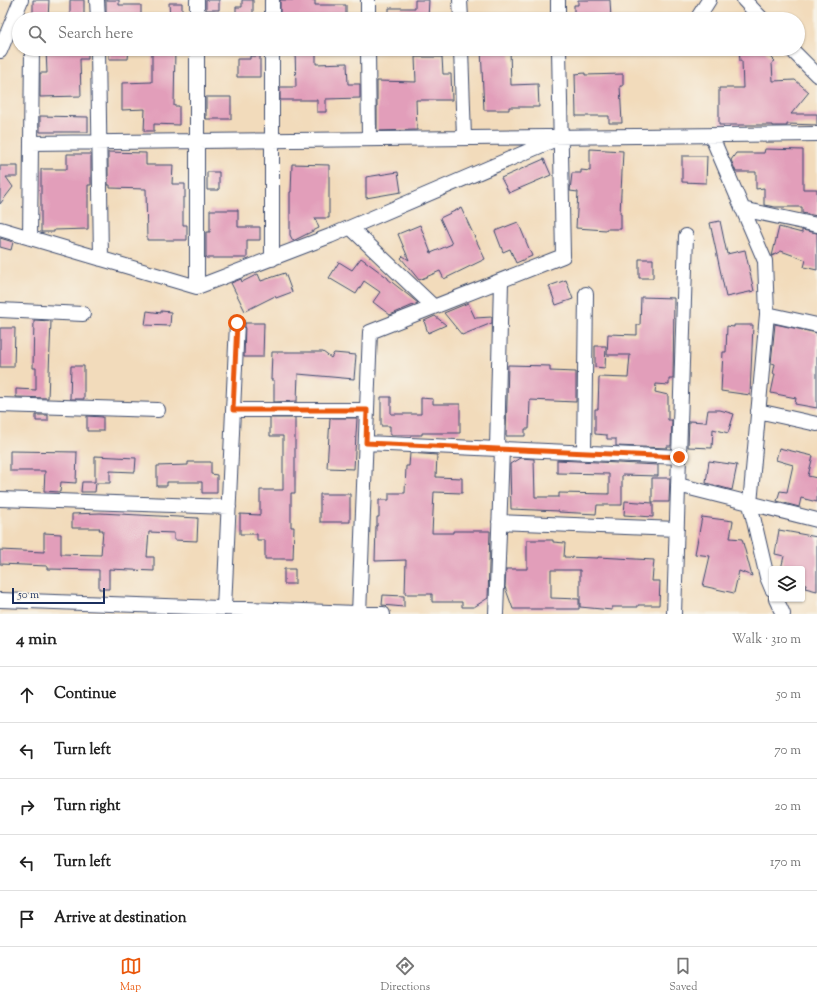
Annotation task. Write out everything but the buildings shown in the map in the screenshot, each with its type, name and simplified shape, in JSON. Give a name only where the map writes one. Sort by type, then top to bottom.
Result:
[{"type":"street","points":[[16,12],[21,0]]},
{"type":"street","points":[[97,0],[98,12]]},
{"type":"street","points":[[197,0],[197,12]]},
{"type":"street","points":[[272,0],[272,12]]},
{"type":"street","points":[[368,0],[368,12]]},
{"type":"street","points":[[460,0],[461,12]]},
{"type":"street","points":[[558,0],[558,12]]},
{"type":"street","points":[[701,12],[709,0]]},
{"type":"street","points":[[744,0],[755,12]]},
{"type":"street","points":[[0,51],[12,22]]},
{"type":"street","points":[[30,238],[32,56]]},
{"type":"street","points":[[98,56],[101,259]]},
{"type":"street","points":[[197,56],[197,287]]},
{"type":"street","points":[[272,56],[272,258]]},
{"type":"street","points":[[368,56],[369,139]]},
{"type":"street","points":[[462,56],[464,138]]},
{"type":"street","points":[[359,614],[370,332],[563,256],[559,56]]},
{"type":"street","points":[[798,56],[817,75]]},
{"type":"street","points":[[31,143],[817,134]]},
{"type":"street","points":[[711,136],[765,261],[767,314],[750,504],[769,582]]},
{"type":"street","points":[[0,229],[197,287],[351,228],[560,137]]},
{"type":"street","points":[[742,209],[817,225]]},
{"type":"street","points":[[351,228],[434,307]]},
{"type":"street","points":[[674,614],[686,236]]},
{"type":"street","points":[[496,614],[499,522],[501,281]]},
{"type":"street","points":[[584,453],[586,294]]},
{"type":"street","points":[[0,310],[83,314]]},
{"type":"street","points":[[767,314],[817,325]]},
{"type":"street","points":[[224,608],[237,323]]},
{"type":"street","points":[[0,405],[158,410]]},
{"type":"street","points":[[233,410],[367,410]]},
{"type":"street","points":[[758,411],[817,424]]},
{"type":"street","points":[[366,443],[679,457]]},
{"type":"street","points":[[678,485],[817,520]]},
{"type":"street","points":[[0,499],[229,507]]},
{"type":"street","points":[[499,522],[677,529]]},
{"type":"street","points":[[0,600],[55,608],[224,608],[383,614]]},
{"type":"street","points":[[777,602],[783,614]]},
{"type":"route","points":[[237,323],[233,410],[367,410],[366,443],[679,457]]}]
